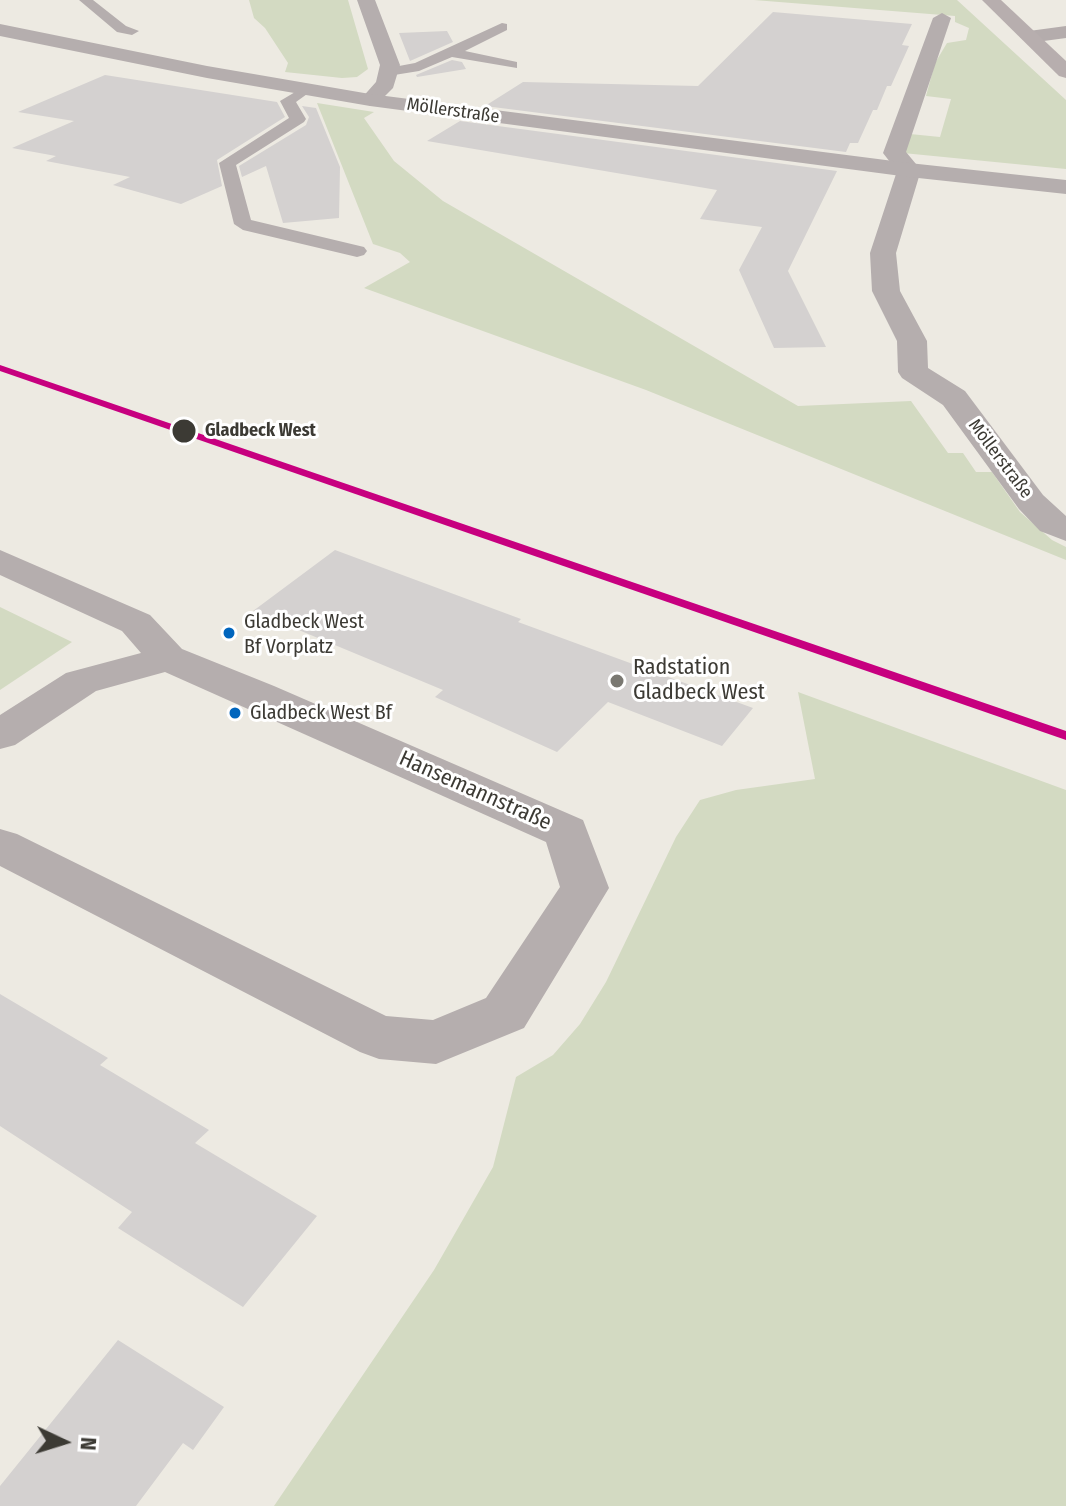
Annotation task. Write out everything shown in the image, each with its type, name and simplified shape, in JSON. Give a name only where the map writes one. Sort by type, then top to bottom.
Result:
[{"type":"main road","points":[[991,0],[1066,72]]},
{"type":"main road","points":[[1039,16],[1064,36]]},
{"type":"main road","points":[[1029,37],[1064,36]]},
{"type":"street","points":[[366,0],[390,65],[386,84],[370,100]]},
{"type":"street","points":[[909,170],[894,153],[942,18]]},
{"type":"street","name":"Möllerstraße","points":[[0,30],[370,100],[909,170],[1066,187]]},
{"type":"street","name":"Möllerstraße","points":[[909,170],[883,253],[883,276],[893,307],[912,341],[913,372],[954,398],[1031,502],[1053,523],[1066,530]]},
{"type":"street","name":"Hansemannstraße","points":[[0,561],[136,623],[168,658],[272,700],[566,832],[585,888],[505,1013],[436,1042],[379,1037],[0,846]]},
{"type":"street","points":[[0,735],[81,682],[168,658]]},
{"type":"lane","points":[[85,0],[122,29],[132,31]]},
{"type":"lane","points":[[388,72],[419,67],[502,27]]},
{"type":"lane","points":[[452,53],[512,65]]},
{"type":"lane","points":[[307,89],[288,101],[298,119],[227,163],[243,224],[357,251]]},
{"type":"green space","points":[[249,0],[348,0],[368,69],[357,77],[342,78],[285,72],[288,63],[265,28],[254,18]]},
{"type":"green space","points":[[754,0],[957,0],[1066,100],[1066,169],[903,153],[910,134],[940,137],[951,99],[926,96],[935,63],[947,43],[966,40],[969,28],[955,22],[955,16]]},
{"type":"green space","points":[[317,103],[374,112],[364,118],[394,161],[443,201],[798,406],[911,401],[948,453],[963,453],[976,472],[992,472],[1020,512],[1052,540],[1066,547],[1066,560],[646,390],[364,288],[410,262],[400,253],[373,244]]},
{"type":"green space","points":[[0,607],[72,642],[0,690]]},
{"type":"green space","points":[[798,692],[1066,790],[1066,1506],[274,1506],[434,1270],[493,1167],[516,1077],[553,1055],[580,1024],[606,982],[676,837],[700,800],[736,790],[815,779]]},
{"type":"building","points":[[773,12],[912,24],[902,45],[909,46],[891,86],[887,86],[877,110],[873,110],[858,143],[850,143],[846,152],[485,106],[523,82],[698,86]]},
{"type":"building","points":[[447,31],[453,42],[410,61],[399,33]]},
{"type":"building","points":[[452,60],[462,62],[466,69],[416,75]]},
{"type":"building","points":[[105,75],[277,102],[285,117],[217,160],[222,186],[181,204],[113,185],[130,177],[46,161],[56,156],[12,148],[74,121],[18,112]]},
{"type":"building","points":[[302,106],[316,108],[340,167],[339,218],[283,223],[266,166],[242,177],[239,166],[306,125],[309,117]]},
{"type":"building","points":[[460,121],[837,171],[788,271],[826,347],[774,348],[739,270],[762,227],[700,219],[717,190],[427,141]]},
{"type":"building","points":[[335,550],[521,619],[518,622],[753,708],[722,746],[608,702],[557,752],[435,697],[443,690],[253,611]]},
{"type":"building","points":[[0,994],[108,1058],[100,1065],[209,1130],[195,1143],[317,1216],[243,1307],[118,1228],[132,1212],[0,1126]]},
{"type":"building","points":[[118,1340],[224,1407],[193,1450],[183,1443],[136,1506],[0,1506],[0,1486]]},
{"type":"transit line","points":[[0,368],[1066,736]]},
{"type":"place","name":"Gladbeck West","points":[[184,431]]},
{"type":"place","name":"Gladbeck West Bf Vorplatz","points":[[229,633]]},
{"type":"place","name":"Radstation Gladbeck West","points":[[617,681]]},
{"type":"place","name":"Gladbeck West Bf","points":[[235,713]]}]
